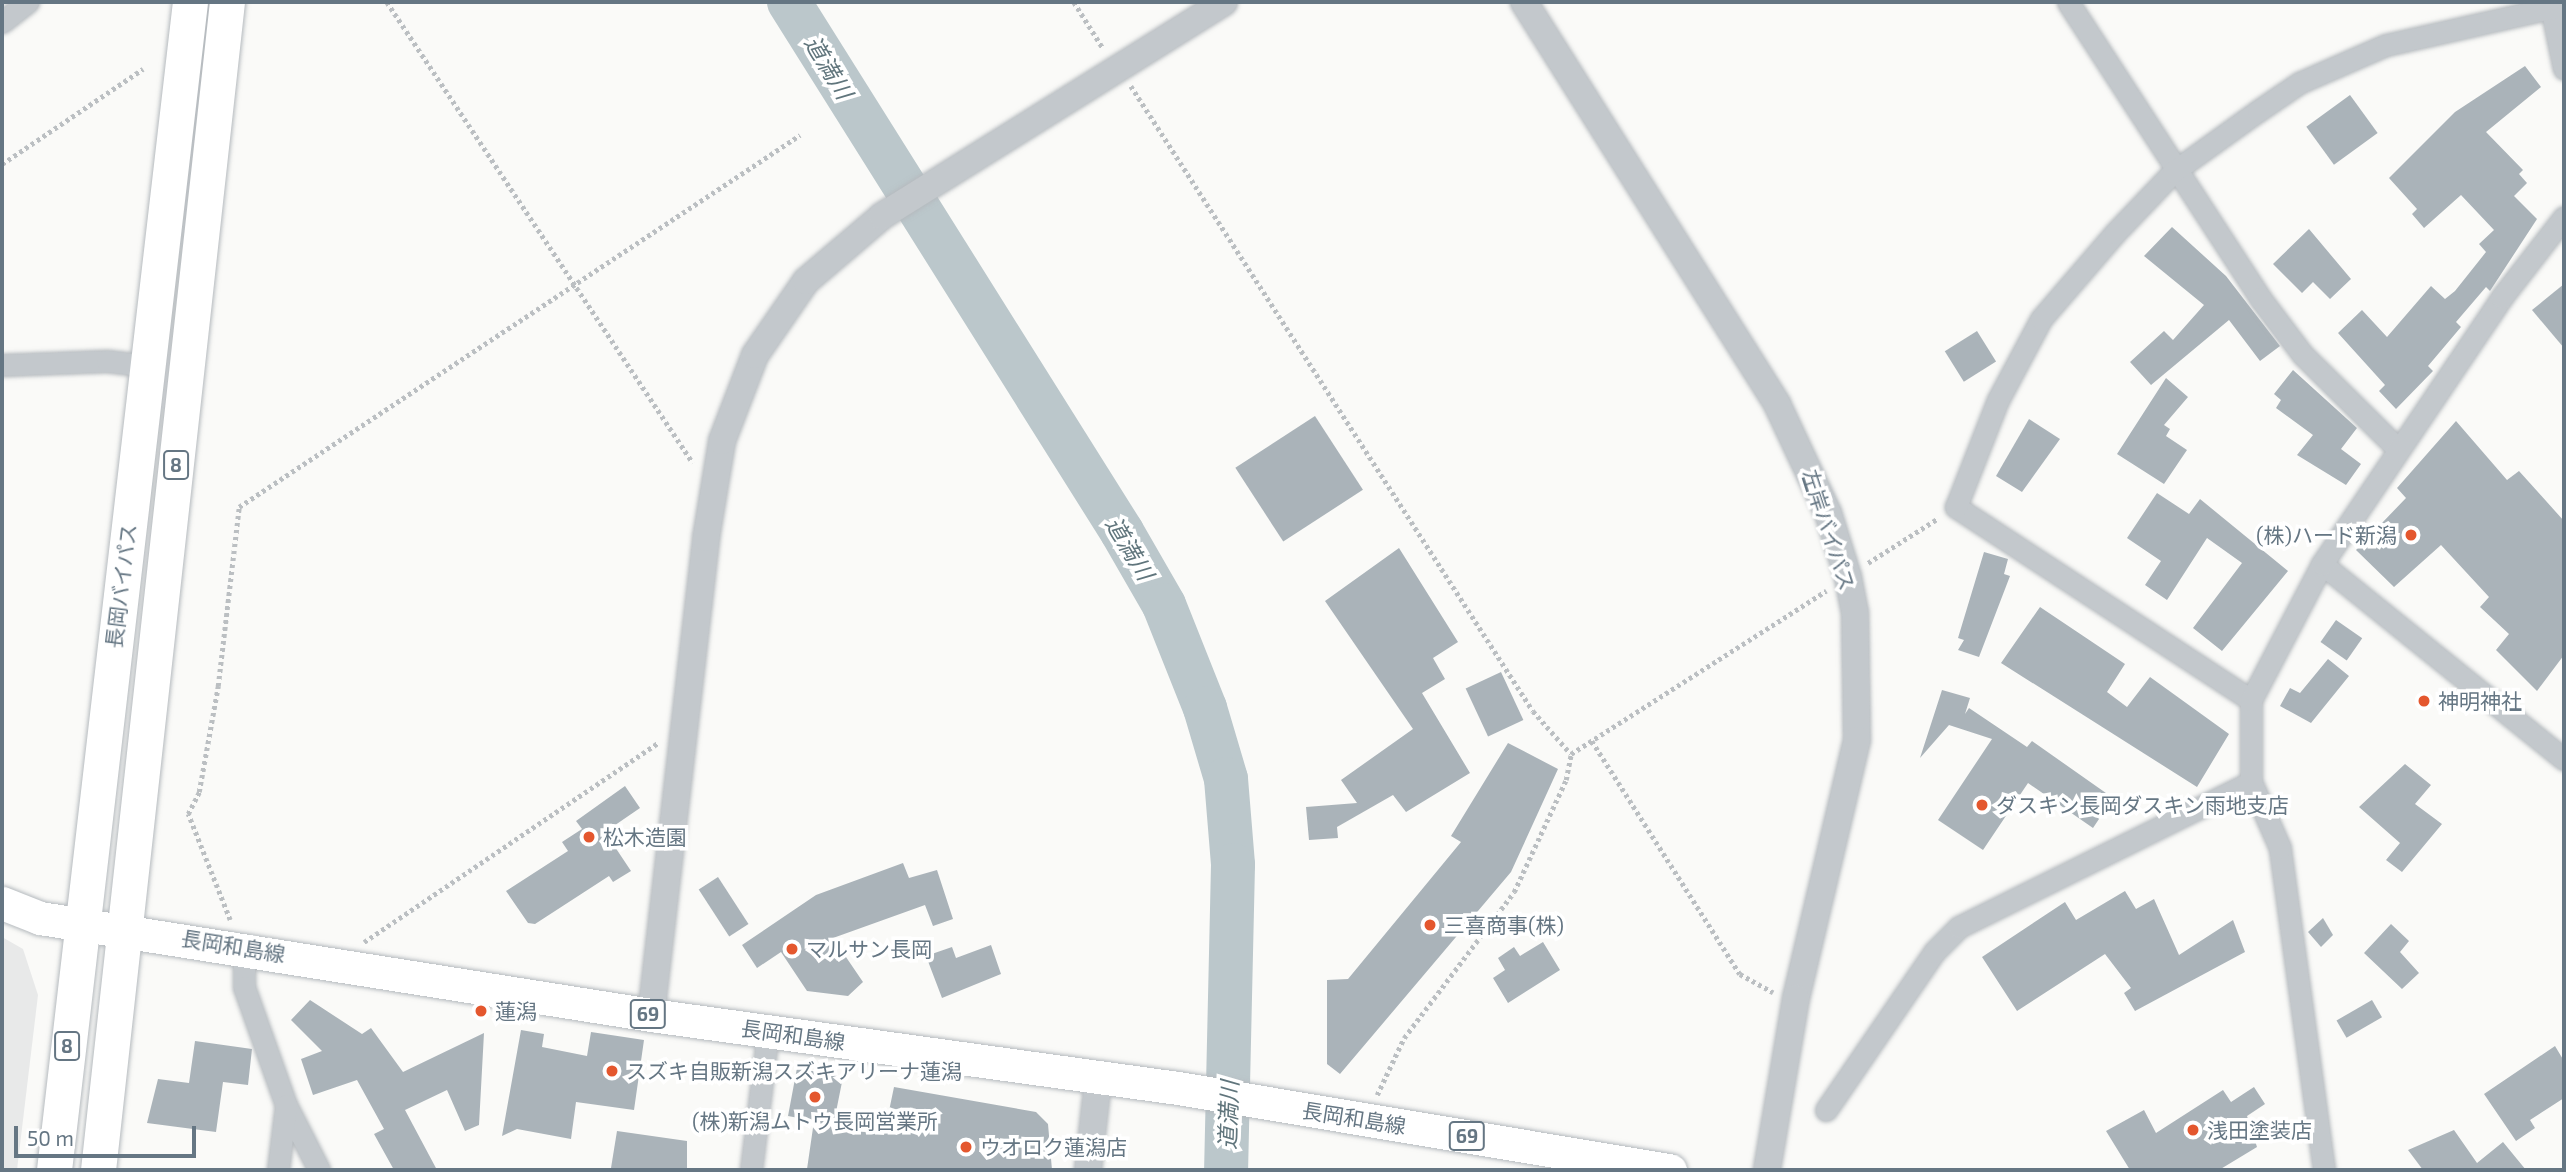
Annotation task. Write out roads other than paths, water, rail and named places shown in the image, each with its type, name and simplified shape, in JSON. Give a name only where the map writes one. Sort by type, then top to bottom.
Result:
[{"type":"highway","name":"長岡バイパス","points":[[54,1170],[80,922],[149,366],[190,2]]},
{"type":"highway","name":"長岡バイパス","points":[[98,1170],[120,928],[227,2]]},
{"type":"main road","name":"長岡和島線","points":[[2,903],[40,918],[234,946],[651,1015],[1098,1081],[1178,1088],[1670,1170]]},
{"type":"street","points":[[2,22],[28,2]]},
{"type":"street","points":[[651,1015],[682,728],[713,493],[722,441],[754,355],[806,281],[883,216],[1224,2]]},
{"type":"street","name":"左岸バイパス","points":[[1524,2],[1777,404],[1828,513],[1855,613],[1857,740],[1796,998],[1767,1170]]},
{"type":"street","points":[[2068,2],[2174,172],[2303,355],[2398,449]]},
{"type":"street","points":[[2250,700],[1956,507],[1998,400],[2041,319],[2174,172],[2332,67],[2386,45],[2555,5],[2564,69]]},
{"type":"street","points":[[2324,1170],[2280,848],[2251,782],[2250,700],[2322,564],[2398,449],[2564,217]]},
{"type":"street","points":[[2,365],[107,361],[149,366]]},
{"type":"street","points":[[2322,564],[2564,759]]},
{"type":"street","points":[[1826,1110],[1934,952],[1959,927],[2251,782]]},
{"type":"street","points":[[234,946],[244,987],[286,1105],[319,1170]]},
{"type":"street","points":[[751,1170],[768,1031]]},
{"type":"street","points":[[1088,1170],[1098,1081]]},
{"type":"street","points":[[278,1170],[286,1105]]},
{"type":"waterway","name":"道満川","points":[[789,2],[1122,532],[1164,605],[1205,708],[1226,779],[1233,865],[1226,1170]]},
{"type":"place","name":"(株)ハード新潟","points":[[2411,535]]},
{"type":"place","name":"神明神社","points":[[2424,701]]},
{"type":"place","name":"ダスキン長岡ダスキン雨地支店","points":[[1982,805]]},
{"type":"place","name":"松木造園","points":[[589,837]]},
{"type":"place","name":"三喜商事(株)","points":[[1430,925]]},
{"type":"place","name":"マルサン長岡","points":[[792,949]]},
{"type":"place","name":"蓮潟","points":[[481,1011]]},
{"type":"place","name":"スズキ自販新潟スズキアリーナ蓮潟","points":[[612,1071]]},
{"type":"place","name":"(株)新潟ムトウ長岡営業所","points":[[815,1097]]},
{"type":"place","name":"浅田塗装店","points":[[2193,1130]]},
{"type":"place","name":"ウオロク蓮潟店","points":[[966,1147]]}]
